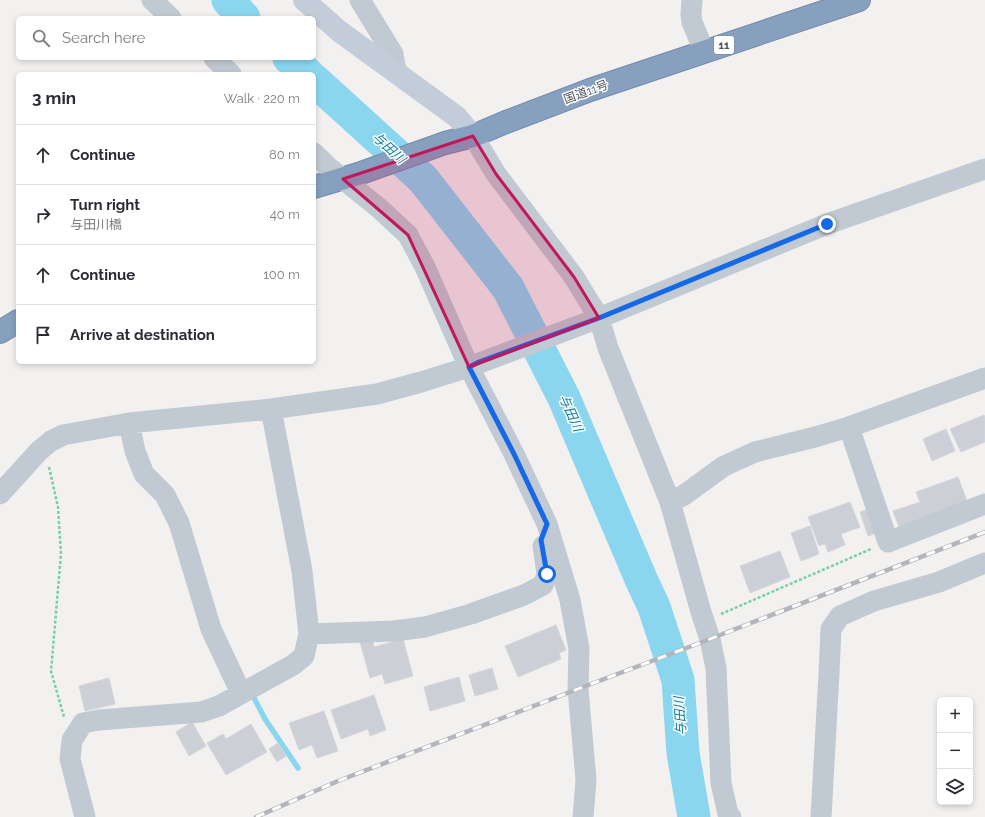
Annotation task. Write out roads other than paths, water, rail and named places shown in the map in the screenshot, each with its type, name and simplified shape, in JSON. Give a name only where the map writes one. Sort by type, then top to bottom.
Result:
[{"type":"highway","name":"国道11号","points":[[316,186],[351,176],[443,144],[473,136],[590,90],[859,0]]},
{"type":"highway","points":[[0,332],[16,322]]},
{"type":"street","points":[[152,0],[169,16]]},
{"type":"street","points":[[304,0],[339,31],[456,117],[473,136],[496,174],[574,277],[591,321],[608,348],[670,502],[710,639],[716,668],[720,783],[728,814],[731,817]]},
{"type":"street","points":[[360,0],[393,54],[396,72]]},
{"type":"street","points":[[692,0],[690,15],[704,52]]},
{"type":"street","points":[[216,60],[229,72]]},
{"type":"street","points":[[316,155],[328,167],[351,176],[379,208],[408,235],[474,365],[547,524],[570,600],[579,649],[578,689],[586,780],[582,817]]},
{"type":"street","points":[[0,494],[39,450],[51,440],[63,435],[129,423],[271,409],[377,394],[421,382],[474,365],[591,321],[827,224],[985,169]]},
{"type":"street","points":[[670,502],[684,495],[724,466],[755,452],[849,427],[985,378]]},
{"type":"street","points":[[85,817],[70,759],[72,740],[84,723],[99,720],[201,712],[219,706],[294,665],[304,656],[309,634],[302,571],[271,409]]},
{"type":"street","points":[[129,423],[135,451],[144,474],[165,495],[178,524],[211,629],[241,693]]},
{"type":"street","points":[[849,427],[888,542],[985,504]]},
{"type":"street","points":[[309,634],[394,631],[426,627],[470,614],[524,595],[543,585],[547,574],[541,540],[547,524]]},
{"type":"street","points":[[822,817],[831,629],[840,616],[874,601],[939,582],[985,563]]},
{"type":"waterway","name":"与田川","points":[[228,0],[242,16]]},
{"type":"waterway","name":"与田川","points":[[291,60],[306,72]]},
{"type":"waterway","name":"与田川","points":[[316,82],[423,179],[508,288],[564,398],[654,607],[678,680],[683,753],[694,817]]},
{"type":"waterway","points":[[253,696],[265,719],[298,768]]},
{"type":"railway","points":[[256,817],[338,781],[985,532]]}]
